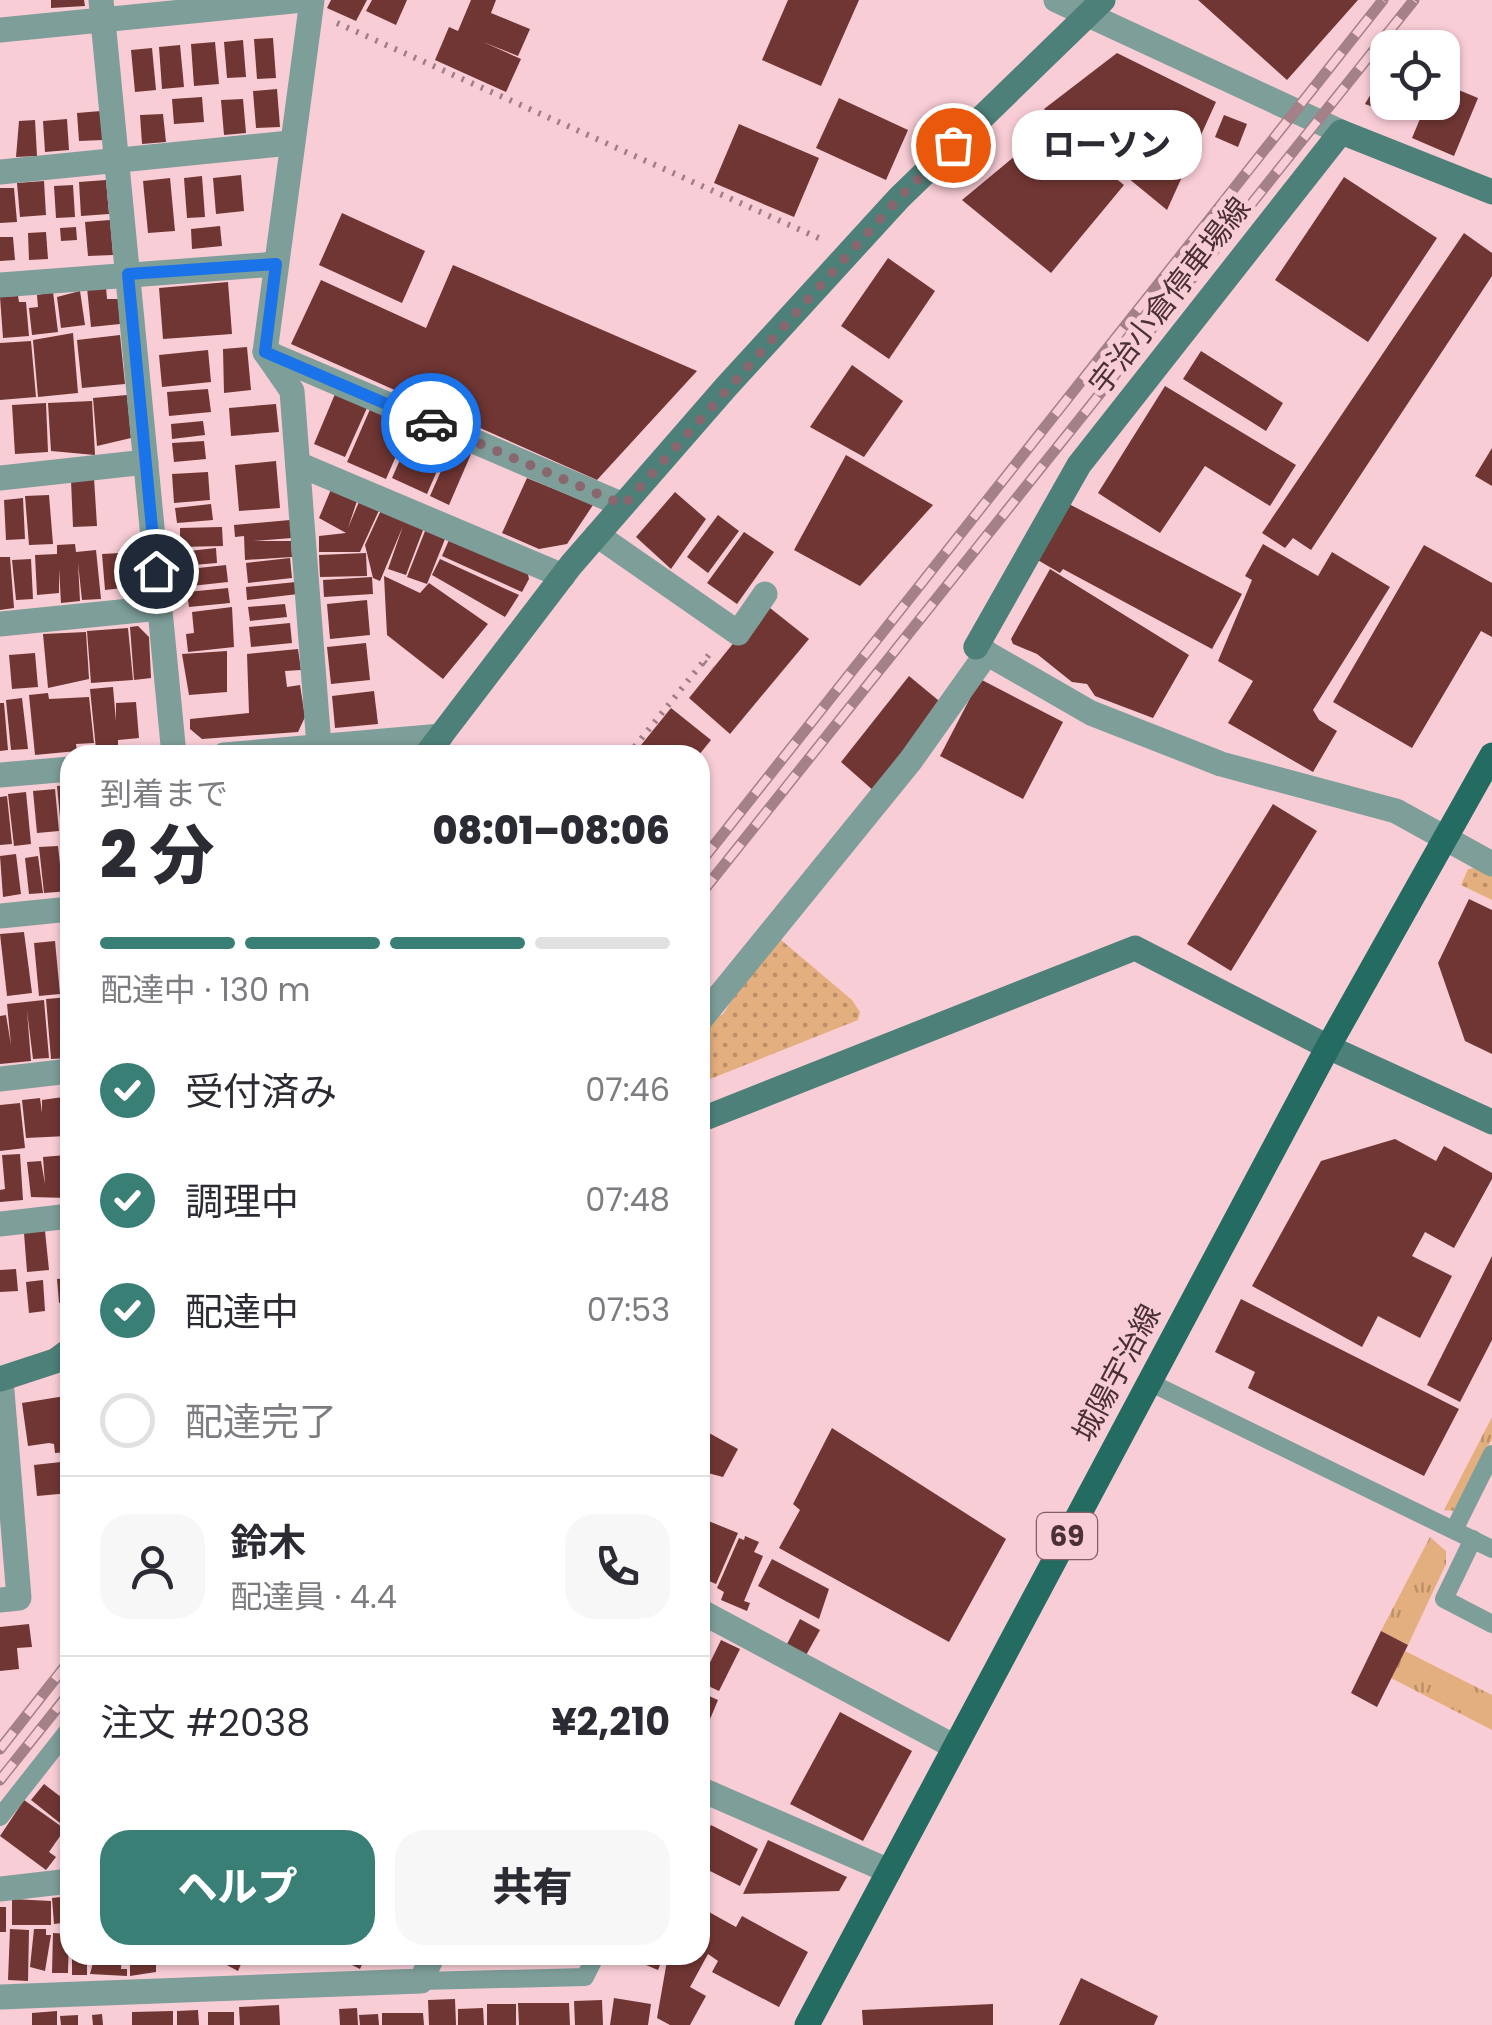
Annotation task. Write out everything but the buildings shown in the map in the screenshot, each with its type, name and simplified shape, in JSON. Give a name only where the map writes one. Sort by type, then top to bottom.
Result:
[{"type":"main road","name":"城陽宇治線","points":[[807,2025],[1328,1047],[1492,754]]},
{"type":"street","points":[[1056,0],[1094,6],[1340,132],[1492,192]]},
{"type":"street","points":[[0,30],[102,10],[310,4],[265,352],[292,391],[319,745]]},
{"type":"street","points":[[433,745],[562,576],[850,252],[1094,6]]},
{"type":"street","points":[[102,10],[173,745]]},
{"type":"street","name":"宇治小倉停車場線","points":[[982,650],[1079,466],[1340,132]]},
{"type":"street","points":[[0,172],[290,143]]},
{"type":"street","points":[[0,285],[276,264]]},
{"type":"street","points":[[265,352],[624,505]]},
{"type":"street","points":[[0,478],[146,462]]},
{"type":"street","points":[[298,464],[562,576]]},
{"type":"street","points":[[597,535],[738,633],[765,594]]},
{"type":"street","points":[[0,624],[160,608]]},
{"type":"street","points":[[710,1008],[911,760],[982,650],[1090,712],[1221,764],[1396,811],[1442,841],[1492,864]]},
{"type":"street","points":[[0,775],[60,770]]},
{"type":"street","points":[[0,916],[60,910]]},
{"type":"street","points":[[710,1116],[1136,948],[1328,1047],[1492,1122]]},
{"type":"street","points":[[0,1079],[60,1072]]},
{"type":"street","points":[[0,1224],[60,1217]]},
{"type":"street","points":[[0,1600],[19,1598],[1,1379],[60,1357]]},
{"type":"street","points":[[710,1616],[955,1747]]},
{"type":"street","points":[[710,1793],[889,1871]]},
{"type":"street","points":[[0,1889],[60,1882]]},
{"type":"street","points":[[0,1997],[421,1981],[428,1965]]},
{"type":"lane","points":[[1150,1382],[1492,1549]]},
{"type":"lane","points":[[1454,1530],[1492,1454]]},
{"type":"lane","points":[[1473,1539],[1444,1599],[1492,1624]]},
{"type":"lane","points":[[0,1817],[60,1741]]},
{"type":"lane","points":[[421,1981],[585,1977],[591,1965]]},
{"type":"path","points":[[310,4],[850,252]]},
{"type":"path","points":[[636,745],[730,627]]},
{"type":"path","points":[[704,662],[713,669]]},
{"type":"green space","points":[[1492,868],[1492,900],[1461,885],[1468,869]]},
{"type":"green space","points":[[774,934],[852,1000],[860,1012],[858,1020],[710,1079],[710,1021],[723,1014]]},
{"type":"green space","points":[[1492,1417],[1492,1439],[1455,1511],[1444,1510]]},
{"type":"green space","points":[[1430,1537],[1446,1551],[1446,1564],[1408,1645],[1381,1631]]},
{"type":"green space","points":[[1405,1651],[1492,1695],[1492,1730],[1391,1678]]},
{"type":"railway","points":[[710,850],[1383,0]]},
{"type":"railway","points":[[710,882],[1414,0]]},
{"type":"railway","points":[[0,1749],[60,1673]]},
{"type":"railway","points":[[0,1780],[60,1705]]},
{"type":"way so far","points":[[431,423],[624,505],[726,387],[899,198],[953,145]]},
{"type":"place","name":"ローソン","points":[[953,145]]},
{"type":"route","points":[[156,571],[128,274],[276,264],[265,352],[431,423]]}]
